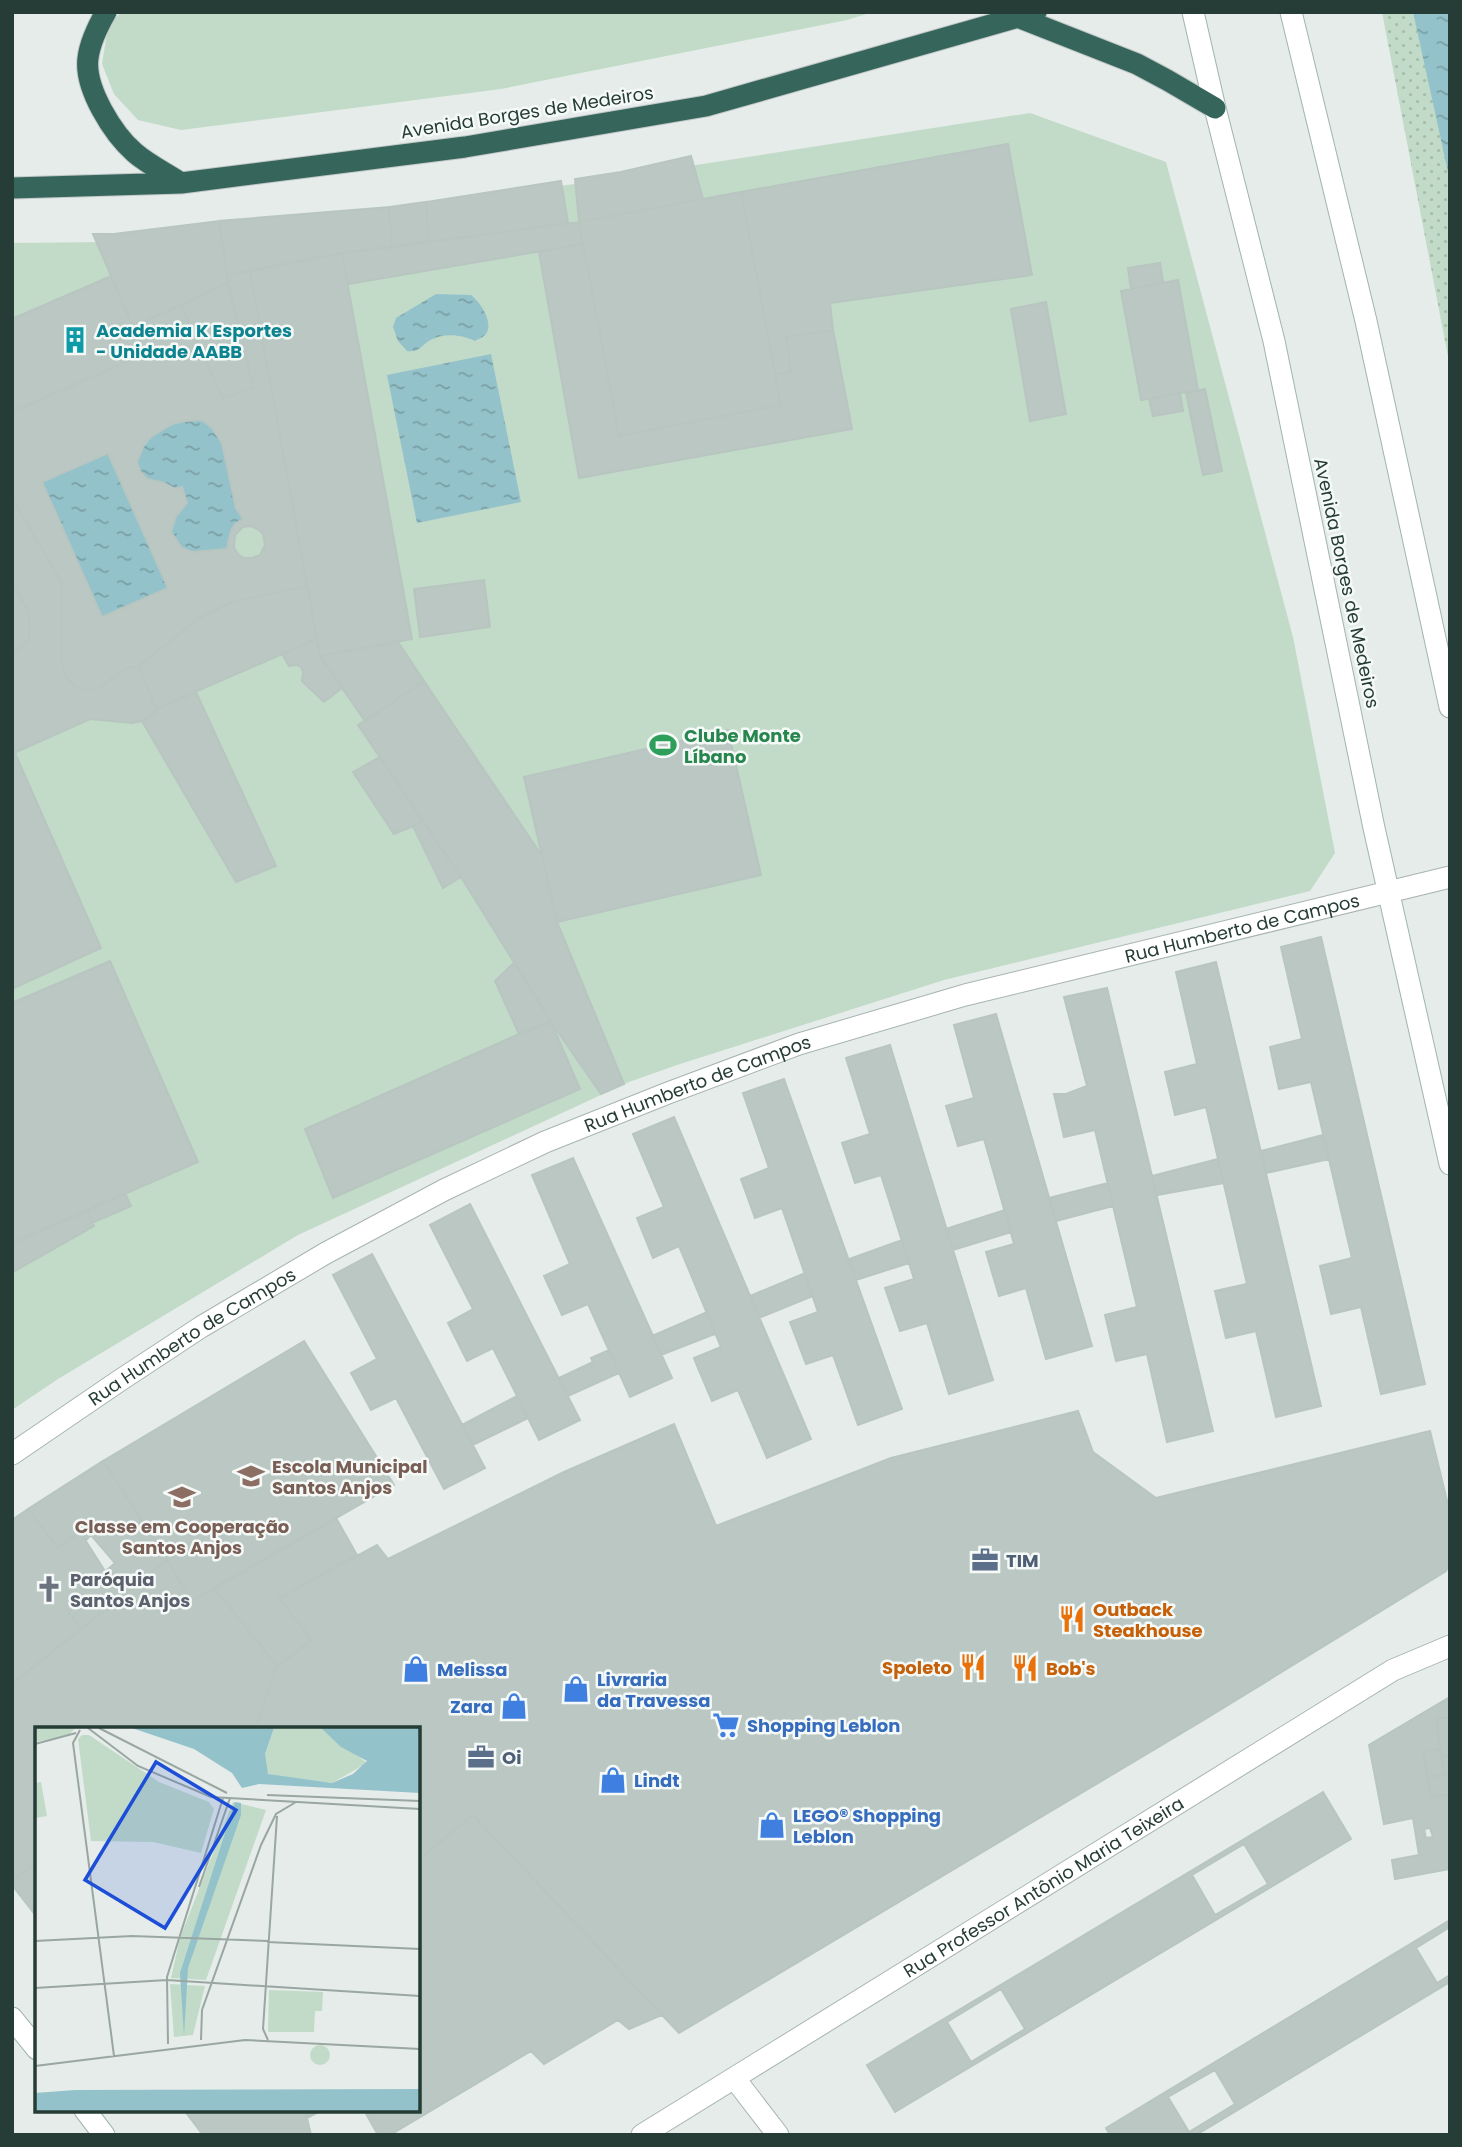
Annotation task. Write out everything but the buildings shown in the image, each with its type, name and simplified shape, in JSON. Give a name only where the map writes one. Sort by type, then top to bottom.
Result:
[{"type":"highway","points":[[106,12],[96,31],[87,59],[90,85],[116,132],[134,151],[181,183]]},
{"type":"highway","points":[[1028,15],[1137,64],[1215,108]]},
{"type":"highway","name":"Avenida Borges de Medeiros","points":[[12,188],[181,183],[465,147],[706,106],[1028,15]]},
{"type":"street","name":"Avenida Borges de Medeiros","points":[[1193,12],[1274,341],[1388,892],[1450,1164]]},
{"type":"street","points":[[1291,12],[1366,321],[1450,707]]},
{"type":"street","name":"Rua Humberto de Campos","points":[[12,1454],[201,1327],[326,1253],[444,1190],[545,1142],[799,1044],[858,1026],[1057,972],[1450,877]]},
{"type":"street","name":"Rua Professor Antônio Maria Teixeira","points":[[642,2135],[1393,1670],[1450,1646]]},
{"type":"street","points":[[12,2018],[35,2047]]},
{"type":"street","points":[[735,2079],[778,2135]]},
{"type":"street","points":[[87,2112],[104,2135]]},
{"type":"green space","points":[[121,12],[873,12],[847,20],[501,89],[181,130],[138,120],[114,94],[102,64],[108,27]]},
{"type":"green space","points":[[1382,12],[1450,12],[1450,367]]},
{"type":"green space","name":"Clube Monte Líbano","points":[[1030,113],[1166,162],[1293,637],[1335,853],[1310,891],[944,980],[629,1082],[298,1235],[58,1379],[12,1410],[12,243],[208,241]]},
{"type":"water","points":[[1413,12],[1450,12],[1450,181]]},
{"type":"water","points":[[436,294],[471,295],[482,307],[487,318],[486,334],[475,341],[457,336],[438,337],[416,350],[407,351],[398,341],[393,327],[396,318]]},
{"type":"water","points":[[491,354],[521,502],[417,523],[387,375]]},
{"type":"water","points":[[202,420],[220,439],[237,507],[243,519],[231,532],[227,549],[192,552],[182,548],[171,532],[176,516],[187,503],[182,488],[163,486],[149,480],[143,475],[137,462],[141,451],[154,435],[170,426]]},
{"type":"water","points":[[108,453],[168,588],[102,617],[42,482]]},
{"type":"place","name":"Academia K Esportes - Unidade AABB","points":[[75,340]]},
{"type":"place","name":"Clube Monte Líbano","points":[[663,745]]},
{"type":"place","name":"Escola Municipal Santos Anjos","points":[[251,1476]]},
{"type":"place","name":"Classe em Cooperação Santos Anjos","points":[[182,1497]]},
{"type":"place","name":"TIM","points":[[985,1560]]},
{"type":"place","name":"Paróquia Santos Anjos","points":[[49,1589]]},
{"type":"place","name":"Outback Steakhouse","points":[[1072,1619]]},
{"type":"place","name":"Spoleto","points":[[973,1667]]},
{"type":"place","name":"Bob's","points":[[1025,1668]]},
{"type":"place","name":"Melissa","points":[[416,1669]]},
{"type":"place","name":"Livraria da Travessa","points":[[576,1689]]},
{"type":"place","name":"Zara","points":[[514,1706]]},
{"type":"place","name":"Shopping Leblon","points":[[726,1725]]},
{"type":"place","name":"Oi","points":[[481,1757]]},
{"type":"place","name":"Lindt","points":[[613,1780]]},
{"type":"place","name":"LEGO® Shopping Leblon","points":[[772,1825]]}]
